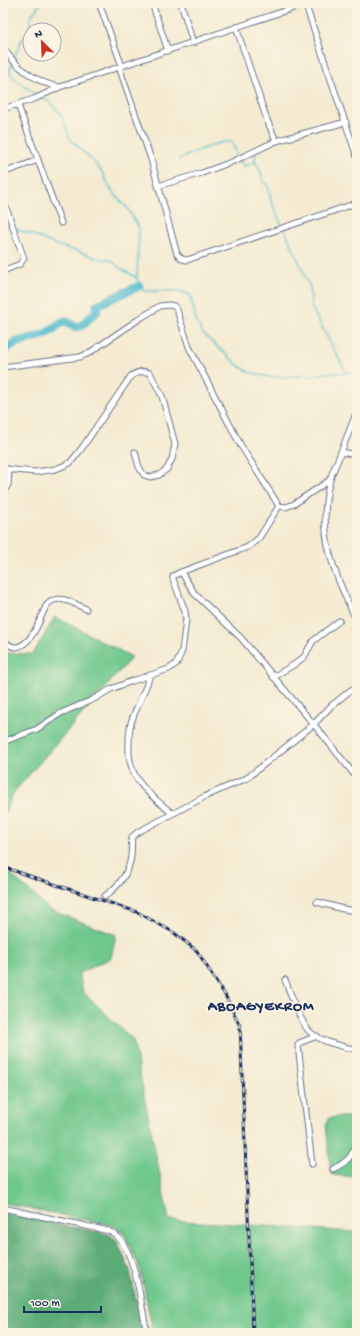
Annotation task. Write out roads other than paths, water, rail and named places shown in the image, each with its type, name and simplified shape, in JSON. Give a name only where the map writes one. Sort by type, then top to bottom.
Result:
[{"type":"street","points":[[99,3],[146,145],[177,254],[182,259],[187,260],[357,203]]},
{"type":"street","points":[[152,3],[168,51]]},
{"type":"street","points":[[181,3],[193,43]]},
{"type":"street","points":[[3,109],[34,99],[60,87],[193,43],[306,3],[357,157]]},
{"type":"street","points":[[236,27],[276,141]]},
{"type":"street","points":[[3,47],[17,66],[49,86],[60,87]]},
{"type":"street","points":[[17,105],[61,224]]},
{"type":"street","points":[[158,186],[202,173],[234,161],[276,141],[346,122]]},
{"type":"street","points":[[3,173],[38,160]]},
{"type":"street","points":[[3,200],[13,224],[15,235],[24,258],[20,264],[3,271]]},
{"type":"street","points":[[3,367],[80,357],[160,306],[174,306],[177,310],[189,347],[241,446],[279,506],[286,507],[294,504],[330,480]]},
{"type":"street","points":[[3,469],[36,472],[56,469],[70,463],[82,448],[131,376],[138,372],[146,372],[150,374],[162,396],[175,444],[172,459],[167,469],[159,475],[150,478],[144,475],[139,467],[134,452]]},
{"type":"street","points":[[357,411],[330,480],[325,506],[325,530],[329,555],[337,578],[357,621]]},
{"type":"street","points":[[341,452],[357,455]]},
{"type":"street","points":[[3,493],[8,485],[9,469]]},
{"type":"street","points":[[3,742],[37,729],[61,713],[92,700],[111,689],[168,669],[178,663],[182,651],[186,620],[185,611],[173,576],[248,546],[259,538],[279,506]]},
{"type":"street","points":[[180,572],[195,594],[241,638],[314,724],[357,778]]},
{"type":"street","points":[[3,641],[13,647],[21,646],[28,641],[50,601],[62,599],[86,609]]},
{"type":"street","points":[[273,677],[304,657],[314,641],[339,621]]},
{"type":"street","points":[[150,675],[145,691],[130,725],[128,750],[129,761],[137,781],[172,813]]},
{"type":"street","points":[[105,896],[114,890],[128,870],[131,858],[132,836],[172,813],[247,778],[314,724],[331,706],[357,687]]},
{"type":"street","points":[[317,902],[357,911]]},
{"type":"street","points":[[285,980],[296,1009],[310,1032],[332,1043],[357,1050]]},
{"type":"street","points":[[312,1164],[311,1144],[298,1045],[299,1043],[317,1036]]},
{"type":"street","points":[[333,1169],[351,1158],[357,1142]]},
{"type":"street","points":[[3,1208],[109,1231],[119,1237],[134,1270],[146,1333]]},
{"type":"waterway","points":[[14,59],[21,40],[29,33],[31,16],[41,3]]},
{"type":"waterway","points":[[8,74],[13,62]]},
{"type":"waterway","points":[[3,64],[18,82],[38,95]]},
{"type":"waterway","points":[[41,97],[50,102],[62,116],[70,139],[94,162],[102,172],[111,190],[128,209],[139,228],[137,278],[139,286],[144,291],[180,291],[190,295],[197,323],[203,334],[239,366],[251,373],[270,377],[311,376],[326,373],[357,373]]},
{"type":"waterway","points":[[179,159],[206,148],[227,142],[232,142],[238,157]]},
{"type":"waterway","points":[[256,152],[255,162],[260,169],[263,182],[268,185],[271,201],[282,226]]},
{"type":"waterway","points":[[240,161],[244,166],[255,162]]},
{"type":"waterway","points":[[3,223],[12,228]]},
{"type":"waterway","points":[[15,229],[56,245],[96,258],[111,260],[120,268],[137,278]]},
{"type":"waterway","points":[[285,230],[310,287],[311,304],[313,310],[346,372]]},
{"type":"waterway","points":[[3,351],[14,344],[39,337],[66,321],[75,327],[81,326],[97,311],[97,305],[139,286]]},
{"type":"railway","points":[[3,867],[137,912],[173,932],[197,951],[225,995],[240,1026],[253,1333]]},
{"type":"district","name":"ABOAGYEKROM","points":[[261,1007]]}]
